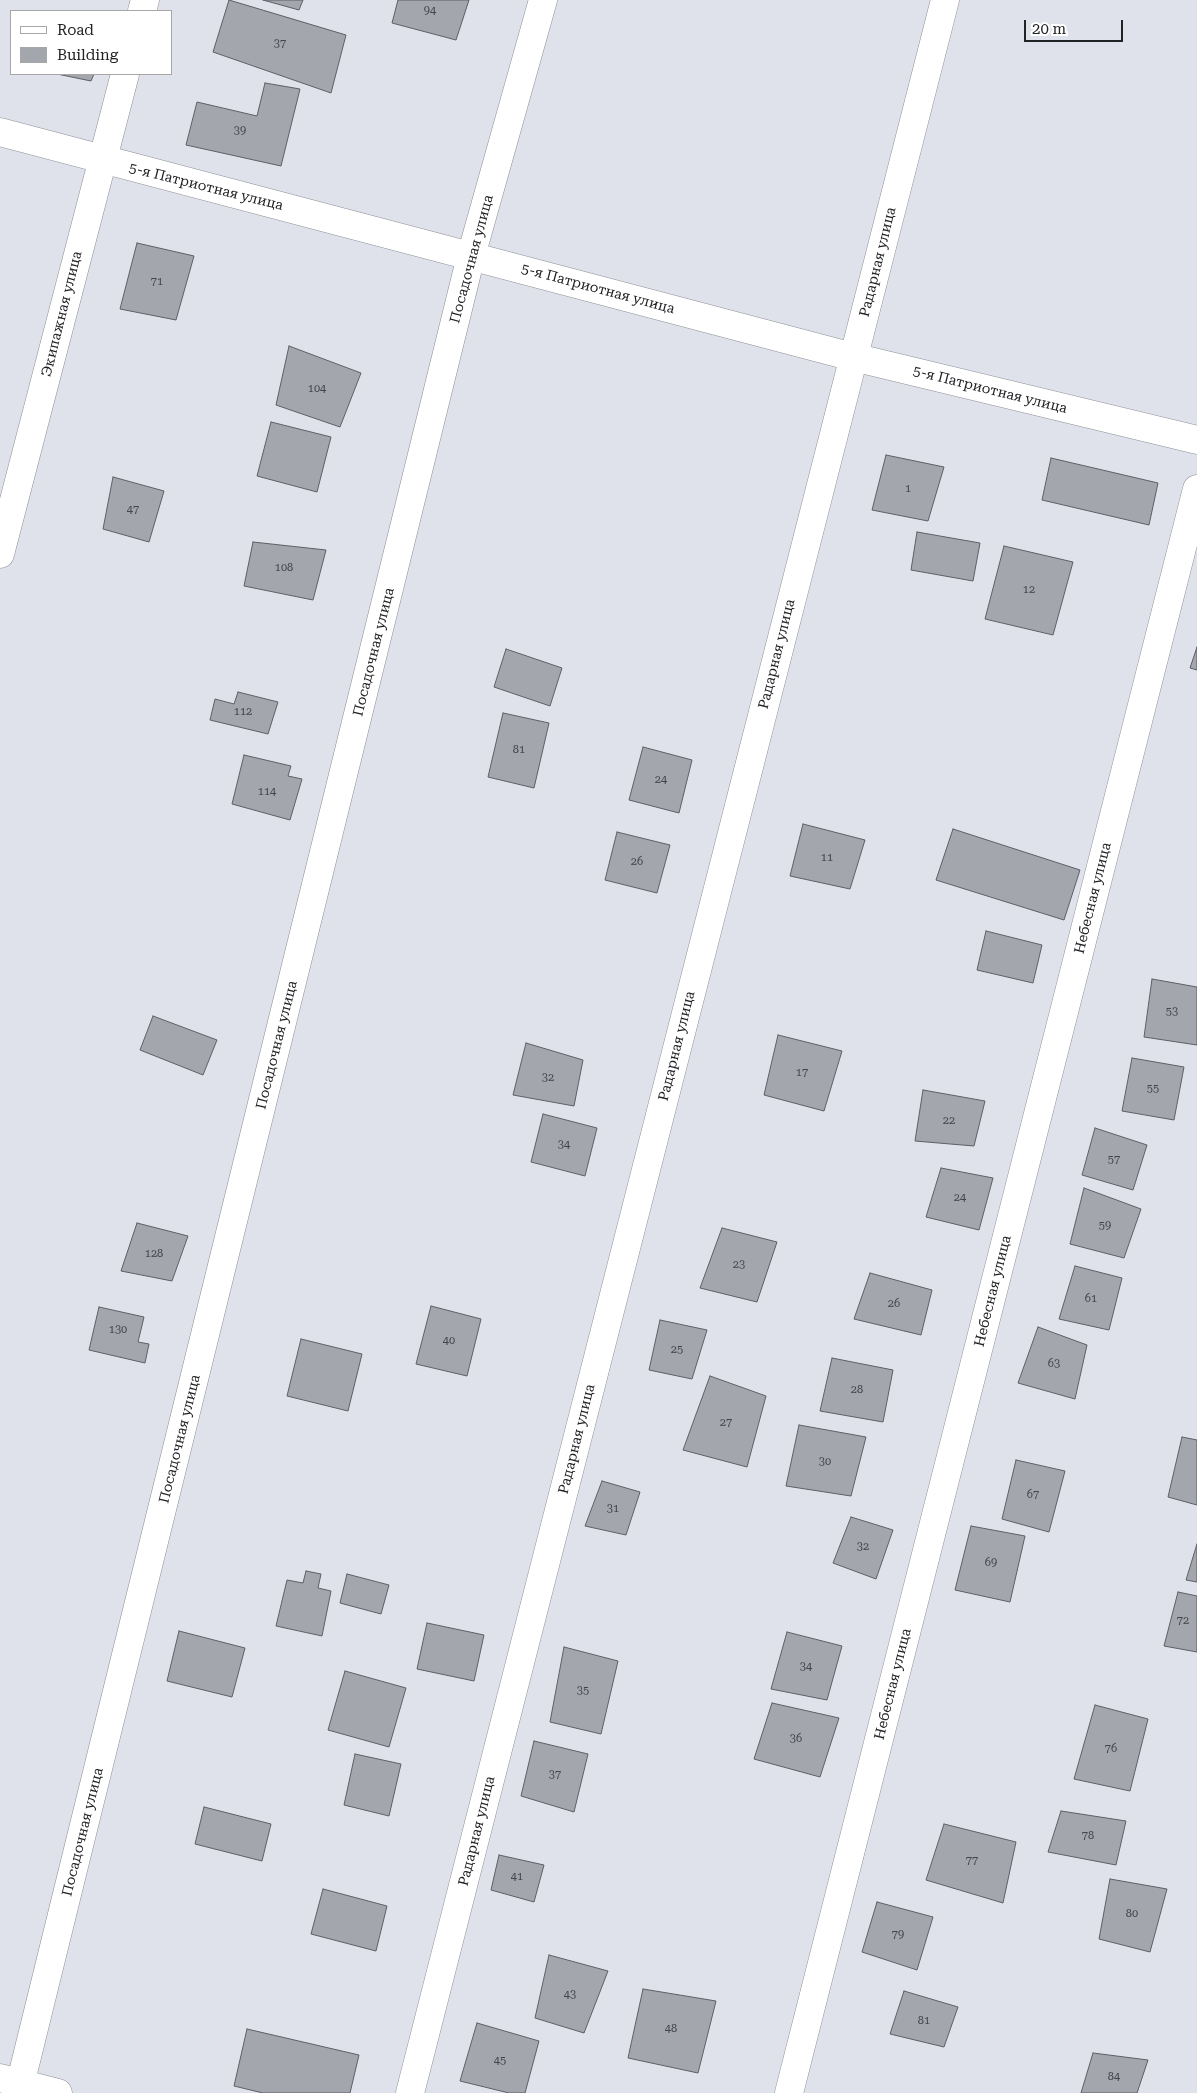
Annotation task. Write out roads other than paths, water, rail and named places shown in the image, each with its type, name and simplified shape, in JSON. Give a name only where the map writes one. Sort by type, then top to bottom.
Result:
[{"type":"street","name":"Посадочная улица","points":[[13,2085],[471,256],[543,0]]},
{"type":"street","name":"Радарная улица","points":[[410,2093],[945,0]]},
{"type":"street","name":"Экипажная улица","points":[[0,554],[101,160],[125,75]]},
{"type":"street","name":"5-я Патриотная улица","points":[[0,132],[853,357],[1197,440]]},
{"type":"street","name":"Небесная улица","points":[[789,2093],[1197,489]]},
{"type":"street","points":[[13,2085],[58,2093]]}]
